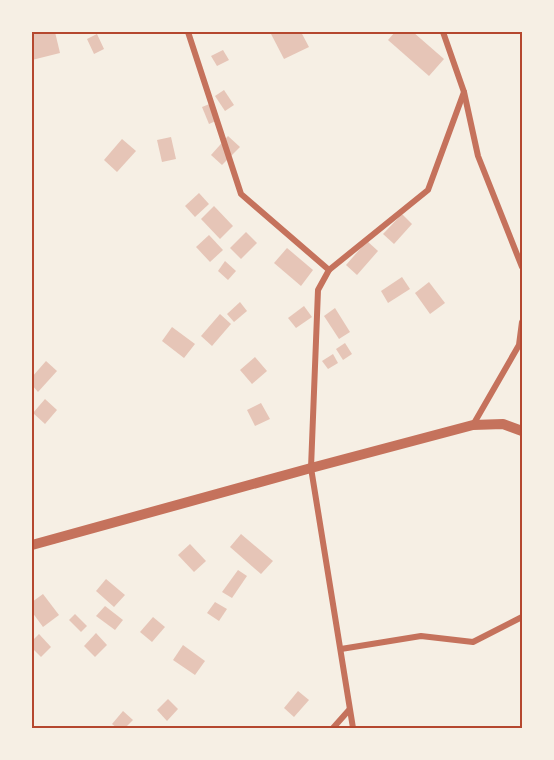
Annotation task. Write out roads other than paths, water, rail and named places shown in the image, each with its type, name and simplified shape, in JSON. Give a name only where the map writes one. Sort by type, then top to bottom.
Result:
[{"type":"street","points":[[188,32],[241,194],[329,270]]},
{"type":"street","points":[[443,32],[464,92],[478,156],[522,267]]},
{"type":"street","points":[[353,729],[311,468],[318,290],[329,270],[428,190],[464,92]]},
{"type":"street","points":[[473,425],[519,345],[522,322]]},
{"type":"street","points":[[32,545],[473,425],[503,424],[522,431]]},
{"type":"street","points":[[341,649],[421,636],[473,642],[522,617]]},
{"type":"street","points":[[333,729],[349,710]]}]
